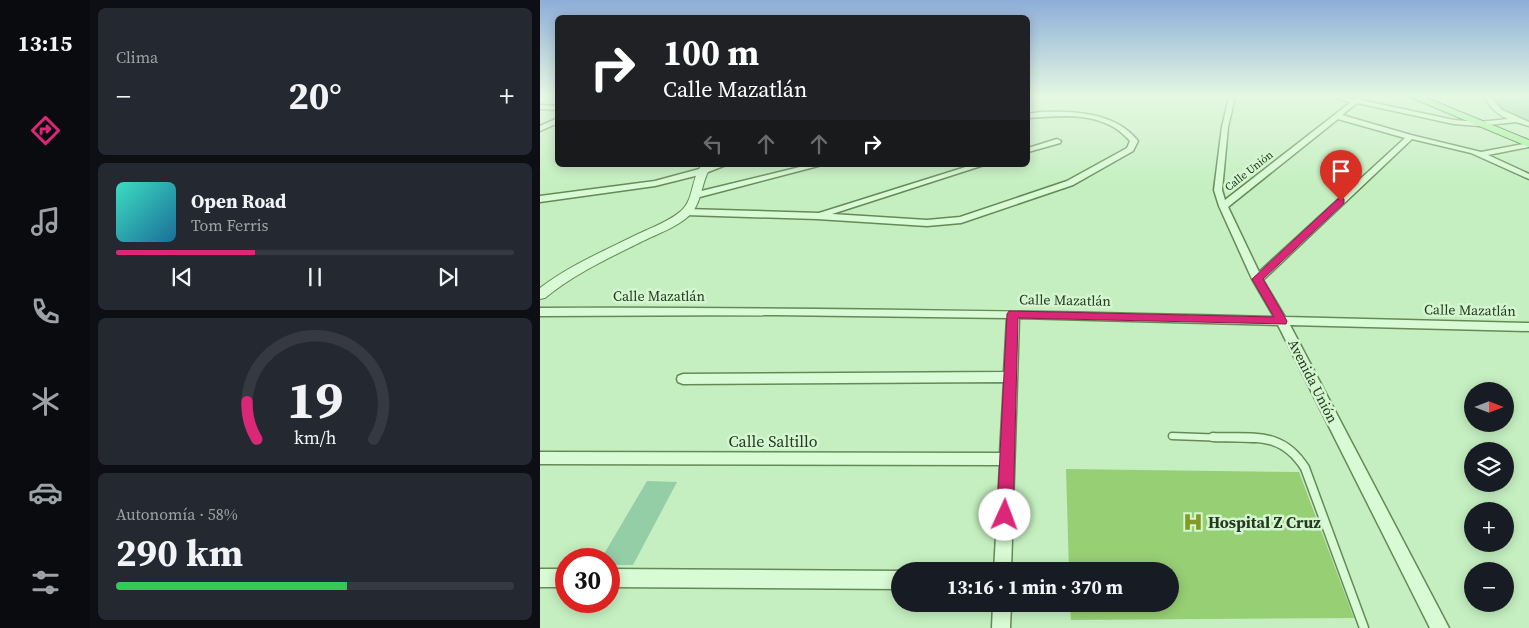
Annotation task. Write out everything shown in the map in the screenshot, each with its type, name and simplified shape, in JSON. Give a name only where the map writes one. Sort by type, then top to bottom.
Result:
[{"type":"main road","points":[[1484,126],[1529,145]]},
{"type":"street","points":[[686,212],[817,216],[927,223],[960,220],[1070,183],[1130,149],[1134,141],[1125,130],[1117,126]]},
{"type":"street","name":"Avenida Unión","points":[[1225,126],[1217,184],[1223,206],[1258,279],[1282,321],[1440,628]]},
{"type":"street","name":"Calle Unión","points":[[1223,206],[1323,126]]},
{"type":"street","points":[[1372,126],[1482,154],[1529,177]]},
{"type":"street","points":[[1258,279],[1410,137]]},
{"type":"street","points":[[1030,148],[1057,141]]},
{"type":"street","points":[[1482,154],[1529,145]]},
{"type":"street","points":[[696,195],[810,167]]},
{"type":"street","points":[[817,216],[974,167]]},
{"type":"street","points":[[540,295],[572,273],[670,224],[686,212],[694,203],[704,169]]},
{"type":"street","points":[[540,199],[629,188],[704,169]]},
{"type":"street","name":"Calle Mazatlán","points":[[540,312],[773,311],[1013,314],[1529,327]]},
{"type":"street","points":[[1003,562],[1013,314]]},
{"type":"street","points":[[683,379],[1010,377]]},
{"type":"street","name":"Calle Saltillo","points":[[540,458],[1006,459]]},
{"type":"street","points":[[540,578],[555,578]]},
{"type":"street","points":[[620,578],[891,580]]},
{"type":"street","points":[[1001,628],[1002,612]]},
{"type":"lane","points":[[1172,436],[1270,439],[1284,443],[1296,452],[1305,468],[1364,628]]},
{"type":"green space","points":[[647,481],[677,482],[633,565],[620,565],[620,548],[607,548]]},
{"type":"building","name":"Hospital Z Cruz","points":[[1066,469],[1299,472],[1354,618],[1071,620],[1070,612],[1179,612],[1179,562],[1069,562]]},
{"type":"place","name":"Hospital Z Cruz","points":[[1193,522]]},
{"type":"route","points":[[1005,515],[1013,314],[1282,321],[1258,279],[1341,201]]}]
